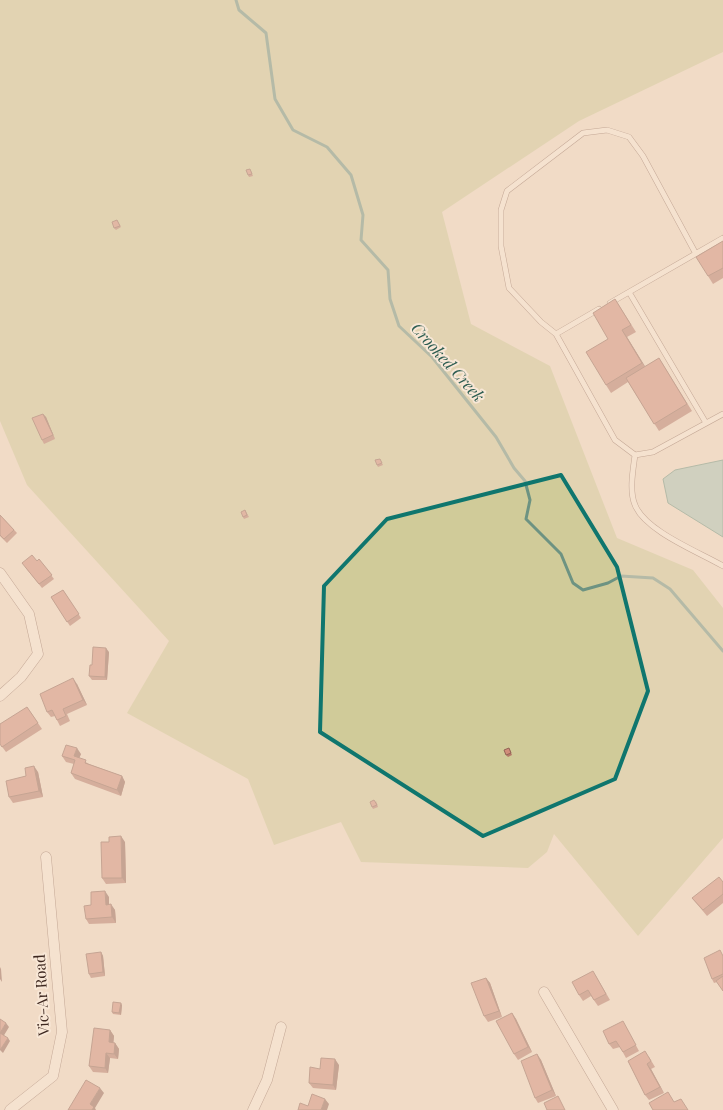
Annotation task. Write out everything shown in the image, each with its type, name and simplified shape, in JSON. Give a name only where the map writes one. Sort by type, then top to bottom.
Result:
[{"type":"street","points":[[0,574],[29,614],[38,654],[21,677],[0,696]]},
{"type":"street","name":"Vic-Ar Road","points":[[10,1110],[53,1076],[62,1032],[46,857]]},
{"type":"street","points":[[544,992],[613,1110]]},
{"type":"street","points":[[253,1110],[267,1080],[281,1027]]},
{"type":"lane","points":[[696,254],[643,156],[629,137],[607,130],[583,133],[507,192],[500,210],[501,246],[509,288],[541,322],[556,334],[615,440],[635,455],[653,452],[723,414]]},
{"type":"lane","points":[[556,334],[723,238]]},
{"type":"lane","points":[[629,292],[706,423]]},
{"type":"lane","points":[[635,455],[632,475],[634,504],[642,518],[661,532],[723,566]]},
{"type":"highlighted area","points":[[561,475],[617,567],[648,691],[615,779],[483,836],[320,732],[324,586],[387,519]]},
{"type":"shaded area","points":[[0,0],[723,0],[723,52],[579,121],[442,212],[471,324],[550,366],[617,538],[693,570],[723,608],[723,838],[638,936],[554,834],[547,852],[528,868],[361,862],[341,822],[274,845],[248,779],[127,713],[169,641],[27,485],[0,421]]},
{"type":"shaded area","points":[[723,460],[723,537],[668,503],[663,479],[675,470]]},
{"type":"building","points":[[250,169],[252,174],[248,175],[246,170]]},
{"type":"building","points":[[117,220],[120,226],[114,228],[112,222]]},
{"type":"building","points":[[723,241],[723,268],[708,276],[696,257]]},
{"type":"building","points":[[615,299],[631,325],[622,330],[642,363],[606,385],[586,352],[608,339],[593,313]]},
{"type":"building","points":[[659,358],[687,404],[654,424],[626,378]]},
{"type":"building","points":[[43,414],[53,435],[42,440],[32,418]]},
{"type":"building","points":[[380,459],[382,463],[377,465],[375,460]]},
{"type":"building","points":[[245,510],[247,515],[243,517],[241,512]]},
{"type":"building","points":[[0,515],[14,530],[4,539],[0,535]]},
{"type":"building","points":[[32,555],[37,561],[39,559],[52,575],[39,584],[22,563]]},
{"type":"building","points":[[63,590],[79,614],[67,622],[51,597]]},
{"type":"building","points":[[93,647],[106,648],[105,677],[89,676]]},
{"type":"building","points":[[73,678],[83,700],[63,709],[66,716],[57,720],[52,710],[47,712],[40,694]]},
{"type":"building","points":[[27,707],[38,723],[2,747],[0,744],[0,724]]},
{"type":"building","points":[[66,745],[77,748],[74,756],[86,760],[85,763],[122,776],[117,790],[71,773],[75,760],[62,756]]},
{"type":"building","points":[[509,748],[511,753],[506,755],[504,750]]},
{"type":"building","points":[[34,766],[39,791],[9,797],[6,781],[26,776],[25,768]]},
{"type":"building","points":[[374,800],[377,805],[372,807],[370,802]]},
{"type":"building","points":[[121,836],[122,878],[102,878],[101,842],[109,842],[109,837]]},
{"type":"building","points":[[719,877],[723,882],[723,894],[703,910],[692,898]]},
{"type":"building","points":[[105,891],[106,905],[111,904],[112,917],[86,919],[84,906],[91,905],[91,892]]},
{"type":"building","points":[[720,950],[723,956],[723,974],[712,979],[704,958]]},
{"type":"building","points":[[101,952],[103,972],[89,974],[86,954]]},
{"type":"building","points":[[593,971],[606,994],[594,1000],[588,990],[579,995],[572,982]]},
{"type":"building","points":[[723,976],[723,991],[716,981]]},
{"type":"building","points":[[486,978],[499,1011],[484,1016],[471,983]]},
{"type":"building","points":[[113,1002],[121,1003],[119,1013],[112,1012]]},
{"type":"building","points":[[512,1013],[528,1047],[514,1054],[496,1021]]},
{"type":"building","points":[[0,1019],[6,1023],[0,1033]]},
{"type":"building","points":[[623,1021],[636,1045],[623,1052],[616,1041],[609,1044],[603,1031]]},
{"type":"building","points":[[94,1028],[110,1030],[109,1042],[115,1043],[114,1054],[106,1053],[105,1068],[89,1066]]},
{"type":"building","points":[[0,1033],[8,1038],[0,1050]]},
{"type":"building","points":[[645,1051],[651,1061],[647,1064],[660,1087],[645,1095],[628,1061]]},
{"type":"building","points":[[537,1054],[552,1090],[535,1098],[521,1061]]},
{"type":"building","points":[[321,1058],[335,1059],[333,1085],[309,1083],[310,1067],[320,1069]]},
{"type":"building","points":[[86,1080],[100,1088],[90,1104],[94,1107],[92,1110],[68,1110]]},
{"type":"building","points":[[668,1092],[674,1102],[681,1099],[688,1110],[653,1110],[649,1103]]},
{"type":"building","points":[[312,1094],[325,1099],[321,1110],[298,1110],[300,1103],[308,1106]]},
{"type":"building","points":[[558,1096],[565,1110],[547,1110],[544,1103]]},
{"type":"waterway","name":"Crooked Creek","points":[[236,0],[239,10],[266,33],[275,99],[293,130],[327,147],[351,175],[363,215],[361,240],[388,270],[390,299],[399,326],[432,357],[496,437],[514,468],[525,481],[530,500],[526,519],[561,554],[573,583],[583,590],[608,583],[621,576],[653,578],[670,589],[723,651]]}]
